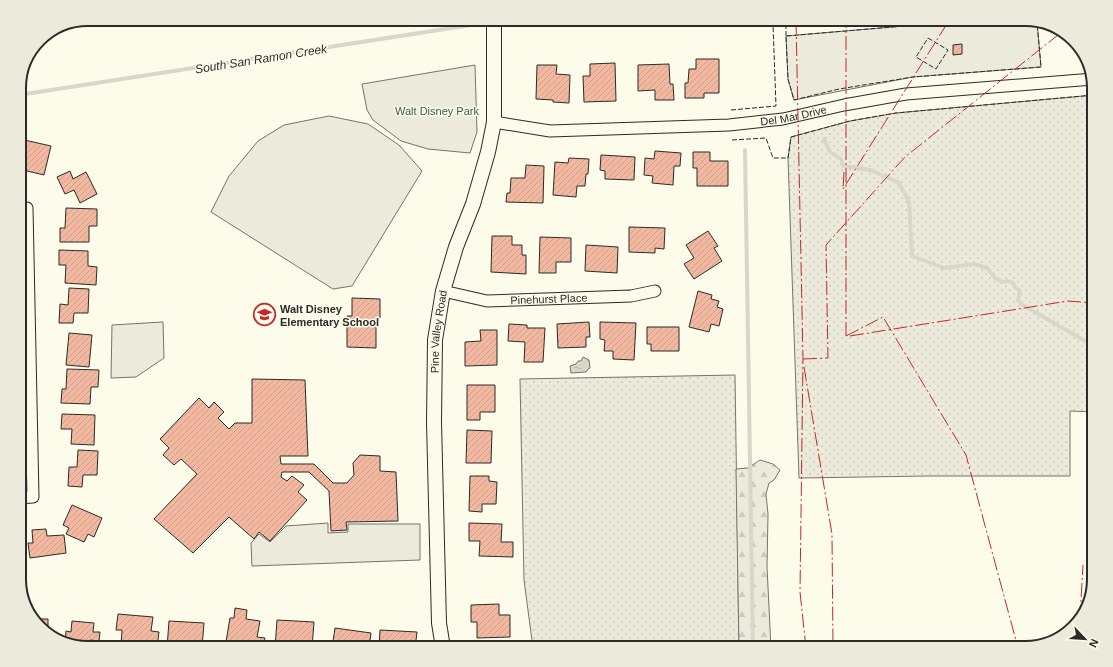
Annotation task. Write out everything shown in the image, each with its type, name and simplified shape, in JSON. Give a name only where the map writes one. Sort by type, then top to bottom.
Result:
[{"type":"street","name":"Pine Valley Road","points":[[442,641],[439,623],[434,422],[435,340],[444,291],[456,247],[473,204],[488,152],[494,122],[494,26]]},
{"type":"street","name":"Del Mar Drive","points":[[494,122],[550,131],[729,125],[783,119],[844,105],[906,94],[1087,80]]},
{"type":"street","points":[[26,208],[33,497],[26,498]]},
{"type":"street","name":"Pinehurst Place","points":[[444,291],[487,300],[631,296],[655,291]]},
{"type":"green space","points":[[904,26],[1026,26],[1037,27],[1041,67],[913,77],[794,100],[788,79],[786,36]]},
{"type":"green space","name":"Walt Disney Park","points":[[475,65],[477,132],[470,153],[428,149],[401,141],[373,120],[367,110],[362,84]]},
{"type":"green space","points":[[1087,96],[1087,412],[1070,411],[1070,476],[799,478],[788,158],[791,137],[850,121],[896,113]]},
{"type":"green space","points":[[329,116],[368,124],[399,145],[422,171],[352,286],[333,289],[211,212],[229,176],[258,141],[284,125]]},
{"type":"green space","points":[[163,322],[164,358],[136,377],[111,378],[112,325]]},
{"type":"green space","points":[[735,375],[739,641],[532,641],[524,580],[520,379]]},
{"type":"green space","points":[[760,460],[773,464],[780,470],[774,480],[769,483],[766,494],[768,514],[767,567],[771,641],[739,641],[736,469],[748,468]]},
{"type":"shaded area","points":[[328,523],[328,533],[348,532],[348,524],[420,524],[420,560],[252,566],[251,543],[259,534],[270,542],[286,526]]},
{"type":"water","points":[[583,357],[589,360],[590,368],[586,372],[571,373],[570,366],[576,364],[578,361],[581,361]]},
{"type":"building","points":[[962,44],[962,54],[953,55],[953,45]]},
{"type":"building","points":[[696,59],[719,59],[719,93],[704,93],[704,98],[685,98],[685,83],[688,83],[689,69],[696,69]]},
{"type":"building","points":[[615,63],[616,101],[584,102],[583,76],[590,76],[590,64]]},
{"type":"building","points":[[669,64],[670,84],[673,84],[674,100],[655,100],[655,90],[638,91],[638,65]]},
{"type":"building","points":[[537,65],[557,65],[556,74],[570,75],[569,103],[536,99]]},
{"type":"building","points":[[26,140],[51,146],[44,175],[26,171]]},
{"type":"building","points":[[655,151],[681,153],[680,166],[674,166],[673,185],[652,183],[653,176],[644,175],[645,158],[654,159]]},
{"type":"building","points":[[693,152],[710,152],[710,161],[728,161],[728,186],[697,186],[697,168],[693,168]]},
{"type":"building","points":[[601,155],[635,157],[634,180],[605,179],[605,171],[600,170]]},
{"type":"building","points":[[569,158],[589,159],[588,174],[586,174],[585,186],[577,186],[576,197],[553,195],[555,162],[568,163]]},
{"type":"building","points":[[526,165],[544,166],[543,203],[506,202],[507,193],[510,193],[511,178],[525,178]]},
{"type":"building","points":[[70,171],[73,179],[86,172],[97,194],[80,203],[74,190],[65,194],[57,177]]},
{"type":"building","points":[[66,208],[97,209],[97,226],[89,226],[89,242],[60,242],[60,228],[65,228]]},
{"type":"building","points":[[629,227],[665,228],[664,249],[655,248],[655,253],[629,252]]},
{"type":"building","points":[[708,231],[718,246],[714,248],[722,261],[694,279],[684,264],[694,258],[686,245]]},
{"type":"building","points":[[492,236],[512,236],[512,245],[522,245],[522,255],[526,255],[526,274],[491,272]]},
{"type":"building","points":[[540,237],[571,238],[571,262],[556,262],[556,273],[539,273]]},
{"type":"building","points":[[586,245],[618,247],[617,273],[585,271]]},
{"type":"building","points":[[59,250],[88,251],[88,266],[97,267],[96,285],[65,283],[66,265],[59,265]]},
{"type":"building","points":[[69,288],[89,289],[88,313],[74,313],[73,323],[59,323],[60,304],[68,305]]},
{"type":"building","points":[[698,291],[712,295],[711,299],[719,301],[717,307],[723,309],[719,326],[711,324],[709,332],[689,327]]},
{"type":"building","points":[[352,298],[380,299],[380,318],[376,318],[376,348],[347,347],[347,316],[352,316]]},
{"type":"building","points":[[589,322],[590,337],[586,337],[586,347],[558,348],[557,324]]},
{"type":"building","points":[[600,322],[636,323],[634,360],[613,359],[613,351],[604,351],[605,340],[600,339]]},
{"type":"building","points":[[509,324],[527,325],[527,328],[545,328],[543,362],[524,362],[525,342],[508,341]]},
{"type":"building","points":[[647,327],[679,327],[679,351],[651,351],[651,344],[647,344]]},
{"type":"building","points":[[480,330],[497,330],[497,365],[465,366],[465,342],[481,341]]},
{"type":"building","points":[[69,333],[92,335],[89,367],[66,365]]},
{"type":"building","points":[[67,369],[99,370],[98,387],[91,387],[90,404],[61,403],[62,389],[66,389]]},
{"type":"building","points":[[252,379],[305,380],[308,456],[280,456],[281,464],[314,464],[333,483],[347,483],[354,475],[353,463],[360,455],[380,456],[380,471],[396,472],[398,521],[346,522],[347,530],[331,531],[329,491],[309,472],[282,472],[281,477],[287,481],[292,476],[304,485],[298,492],[307,500],[270,541],[259,532],[254,539],[229,517],[193,553],[154,519],[197,474],[181,459],[174,465],[163,455],[169,448],[160,439],[199,398],[209,408],[214,402],[224,412],[218,418],[229,429],[235,423],[252,423]]},
{"type":"building","points":[[467,385],[495,385],[495,412],[480,412],[480,420],[467,420]]},
{"type":"building","points":[[62,414],[95,415],[94,445],[71,444],[72,429],[61,429]]},
{"type":"building","points":[[467,430],[492,431],[491,463],[466,463]]},
{"type":"building","points":[[78,450],[98,451],[97,475],[83,475],[82,487],[68,486],[69,467],[77,467]]},
{"type":"building","points":[[470,476],[489,476],[489,481],[497,482],[496,504],[482,504],[482,512],[469,511]]},
{"type":"building","points":[[72,505],[102,518],[94,537],[88,534],[84,542],[66,534],[69,528],[63,525]]},
{"type":"building","points":[[469,523],[502,524],[501,542],[513,542],[513,557],[479,556],[480,541],[469,541]]},
{"type":"building","points":[[46,529],[47,536],[64,535],[66,553],[30,558],[28,543],[33,543],[32,530]]},
{"type":"building","points":[[499,604],[499,615],[510,615],[510,637],[477,638],[477,622],[471,622],[471,605]]},
{"type":"building","points":[[235,608],[247,610],[246,619],[260,621],[257,637],[265,638],[264,641],[226,641],[230,618],[234,618]]},
{"type":"building","points":[[118,614],[153,617],[151,631],[159,632],[158,641],[121,641],[122,630],[116,630]]},
{"type":"building","points":[[40,619],[48,619],[48,626]]},
{"type":"building","points":[[277,620],[314,622],[313,641],[276,641]]},
{"type":"building","points":[[72,621],[94,623],[93,632],[100,632],[99,641],[79,640],[65,637],[66,631],[71,632]]},
{"type":"building","points":[[169,621],[204,623],[203,641],[168,641]]},
{"type":"building","points":[[335,628],[371,633],[370,641],[333,641]]},
{"type":"building","points":[[380,630],[417,632],[416,641],[379,641]]},
{"type":"waterway","name":"South San Ramon Creek","points":[[26,94],[465,26]]},
{"type":"waterway","points":[[824,139],[830,152],[841,159],[843,166],[870,170],[898,182],[909,201],[912,256],[944,268],[974,264],[987,268],[995,278],[1002,282],[1008,281],[1013,283],[1020,291],[1018,300],[1021,304],[1085,341],[1087,341]]},
{"type":"waterway","points":[[745,150],[753,641]]},
{"type":"fence","points":[[731,110],[776,106],[773,26]]},
{"type":"fence","points":[[786,26],[786,36]]},
{"type":"fence","points":[[904,26],[786,36],[788,79],[794,100],[839,89],[913,77],[1041,67],[1037,27]]},
{"type":"fence","points":[[928,38],[948,50],[936,69],[916,57],[928,38]]},
{"type":"fence","points":[[732,140],[766,138],[773,158],[788,158],[791,137],[850,121],[896,113],[1087,96]]},
{"type":"power","points":[[796,26],[803,359],[800,592],[805,641]]},
{"type":"power","points":[[846,26],[846,336]]},
{"type":"power","points":[[844,172],[843,189],[946,26]]},
{"type":"power","points":[[803,359],[828,358],[826,245],[905,157],[1058,35]]},
{"type":"power","points":[[850,336],[1068,301],[1087,302]]},
{"type":"power","points":[[846,336],[883,317],[966,455],[1016,641]]},
{"type":"power","points":[[804,367],[832,534],[833,641]]},
{"type":"power","points":[[1081,606],[1083,565]]},
{"type":"place","name":"Walt Disney Elementary School","points":[[264,315]]}]
